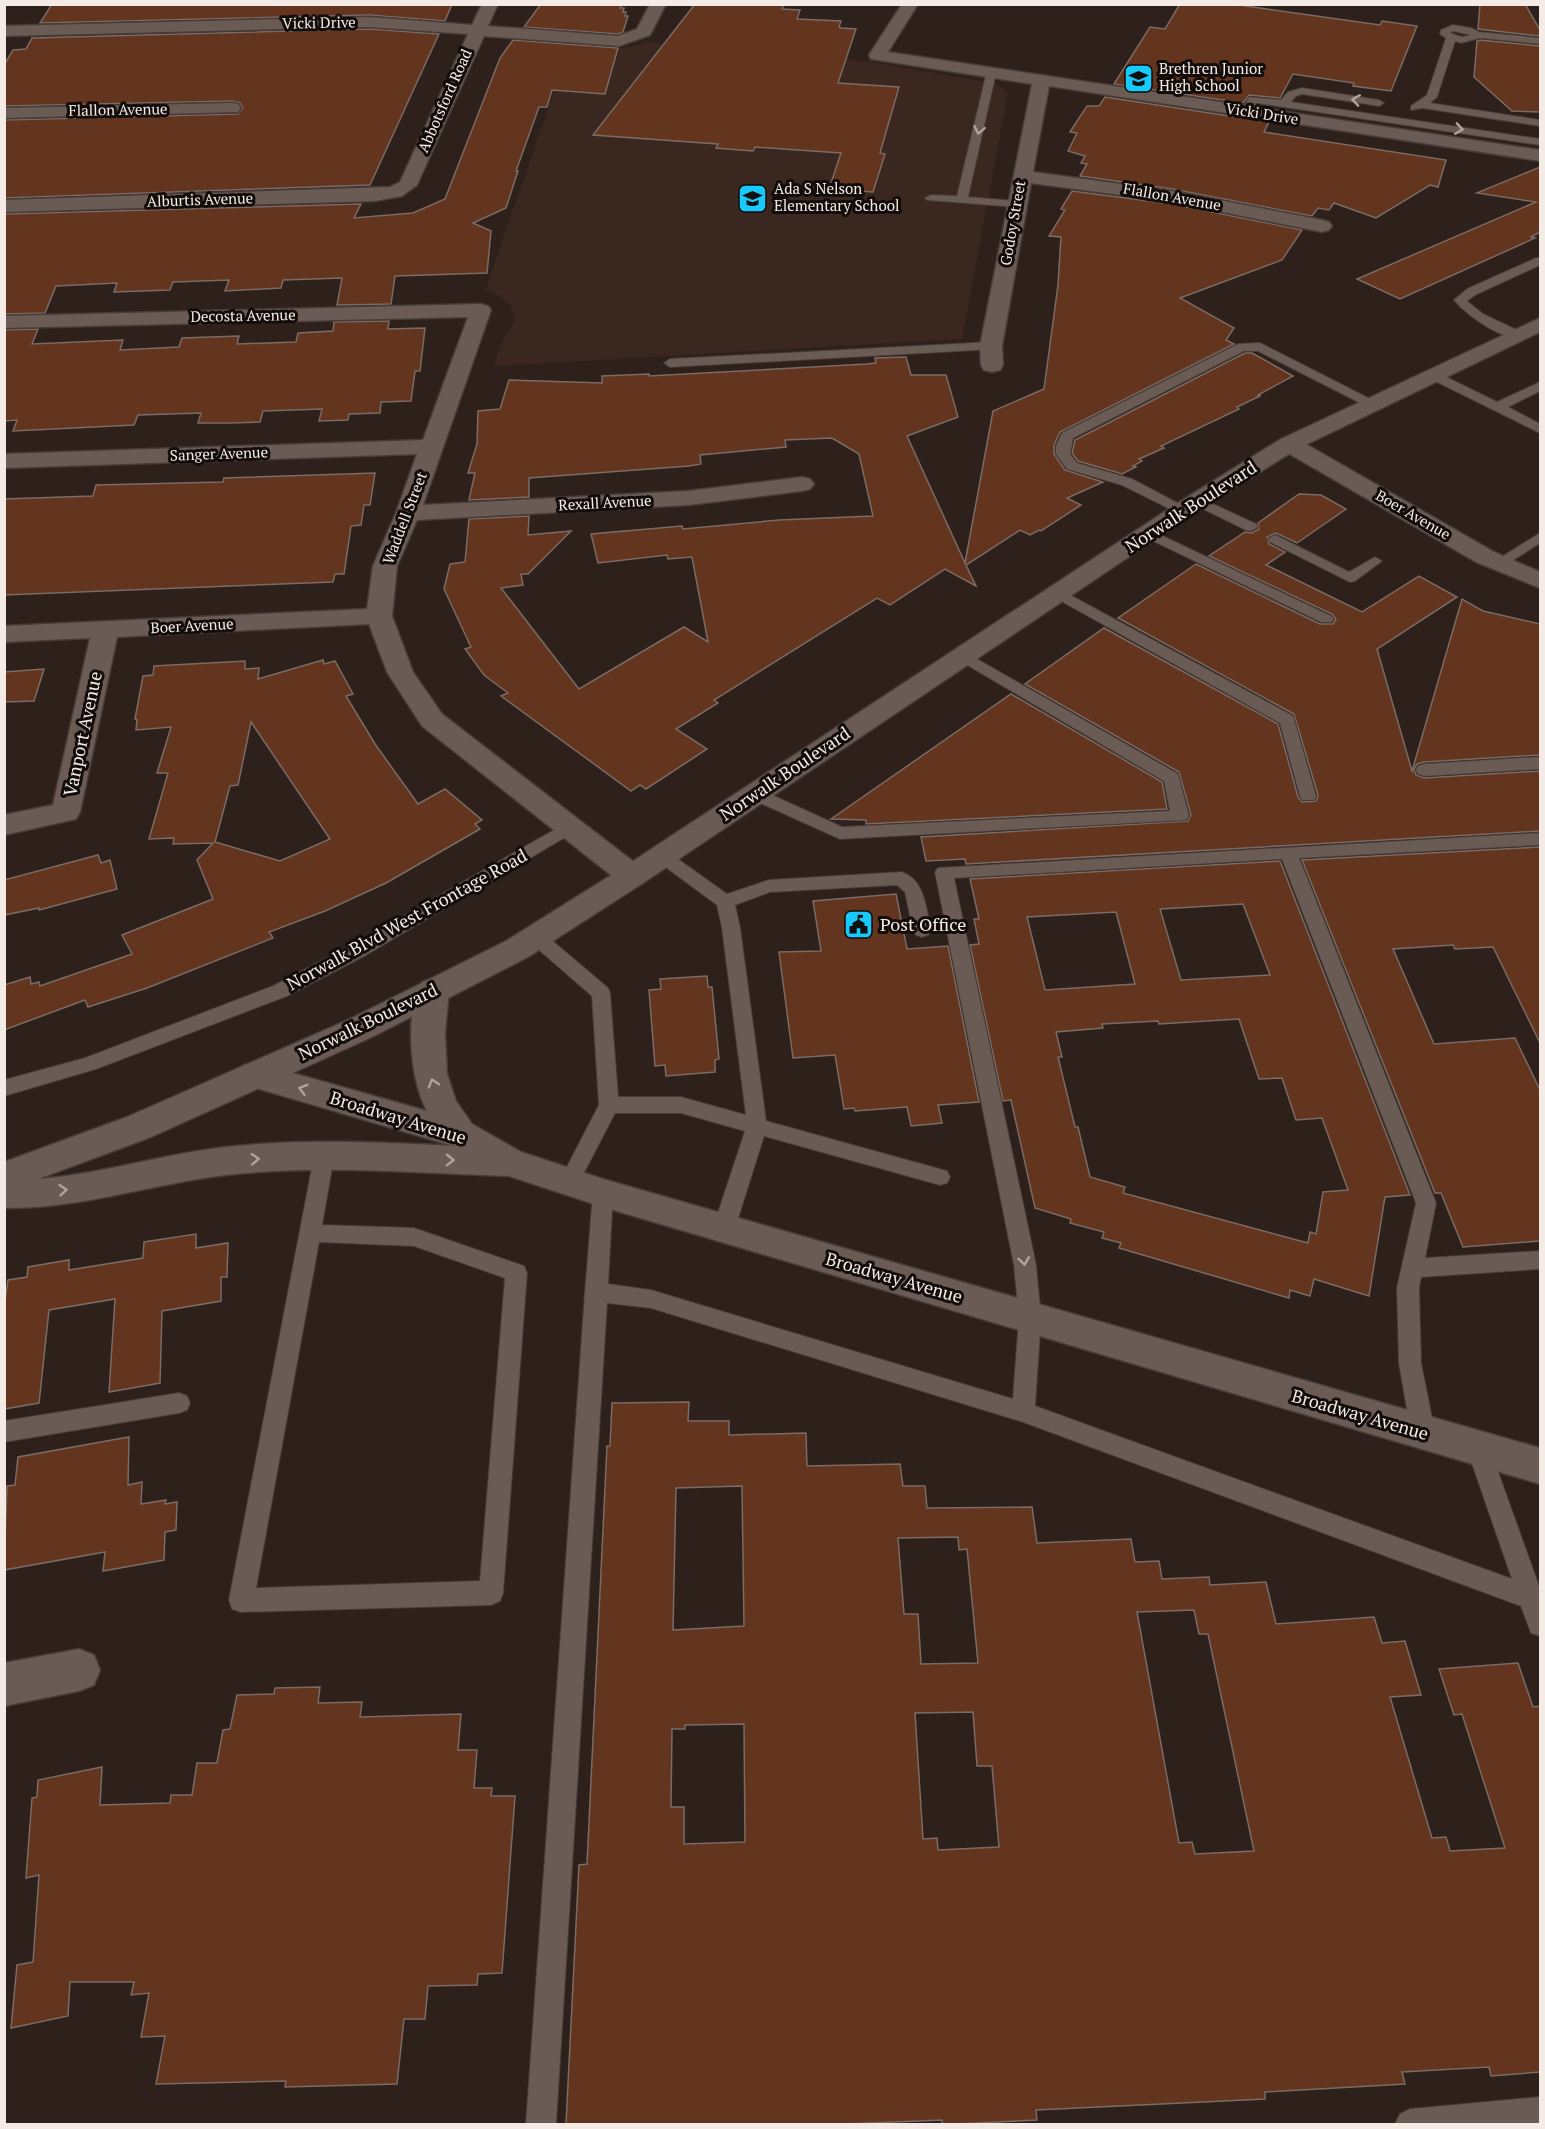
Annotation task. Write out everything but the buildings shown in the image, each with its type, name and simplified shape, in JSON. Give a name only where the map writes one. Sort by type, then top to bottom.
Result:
[{"type":"street","name":"Abbotsford Road","points":[[395,192],[408,185],[490,4]]},
{"type":"street","name":"Vicki Drive","points":[[4,31],[369,22],[619,41],[644,32],[658,4]]},
{"type":"street","name":"Vicki Drive","points":[[909,4],[877,55],[1246,112],[1397,127],[1540,156]]},
{"type":"street","name":"Godoy Street","points":[[992,365],[991,345],[1041,81]]},
{"type":"street","name":"Flallon Avenue","points":[[4,112],[232,108]]},
{"type":"street","name":"Flallon Avenue","points":[[1022,177],[1074,181],[1204,201],[1322,226]]},
{"type":"street","name":"Alburtis Avenue","points":[[4,206],[375,195],[395,192]]},
{"type":"street","name":"Decosta Avenue","points":[[4,322],[481,310]]},
{"type":"street","name":"Waddell Street","points":[[481,310],[433,447],[385,566],[379,616],[400,672],[432,720],[632,876]]},
{"type":"street","name":"Norwalk Boulevard","points":[[4,1177],[139,1127],[361,1028],[517,949],[632,876],[1148,533],[1289,444],[1540,324]]},
{"type":"street","name":"Boer Avenue","points":[[1289,444],[1499,563],[1540,580]]},
{"type":"street","name":"Sanger Avenue","points":[[4,461],[433,447]]},
{"type":"street","name":"Rexall Avenue","points":[[408,513],[688,498],[802,484]]},
{"type":"street","name":"Boer Avenue","points":[[4,634],[379,616]]},
{"type":"street","name":"Vanport Avenue","points":[[4,825],[66,812],[105,630]]},
{"type":"street","points":[[433,990],[427,1035],[430,1072],[440,1104],[460,1134]]},
{"type":"street","name":"Broadway Avenue","points":[[254,1075],[460,1134],[509,1162],[586,1187],[1540,1466]]},
{"type":"street","points":[[4,1194],[74,1189],[172,1168],[228,1161],[324,1157],[509,1162]]},
{"type":"street","points":[[4,1685],[79,1670]]},
{"type":"lane","points":[[1408,106],[1432,97],[1451,38],[1445,32],[1453,28],[1468,30],[1477,35],[1540,41]]},
{"type":"lane","points":[[962,200],[992,73]]},
{"type":"lane","points":[[1284,103],[1292,94],[1302,91],[1540,123]]},
{"type":"lane","points":[[1246,112],[1253,99],[1284,103],[1397,127],[1540,142]]},
{"type":"lane","points":[[1397,127],[1408,106]]},
{"type":"lane","points":[[931,198],[1016,204]]},
{"type":"lane","points":[[1517,335],[1477,315],[1466,308],[1461,300],[1471,292],[1540,261]]},
{"type":"lane","points":[[670,363],[991,345]]},
{"type":"lane","points":[[1251,527],[1126,482],[1072,466],[1062,454],[1067,436],[1242,347],[1260,347],[1374,404]]},
{"type":"lane","points":[[1434,375],[1540,429]]},
{"type":"lane","points":[[1498,407],[1540,386]]},
{"type":"lane","points":[[1148,533],[1326,619]]},
{"type":"lane","points":[[1499,563],[1540,537]]},
{"type":"lane","points":[[1275,539],[1350,579],[1376,561]]},
{"type":"lane","points":[[1057,593],[1287,720],[1308,796]]},
{"type":"lane","points":[[755,794],[840,832],[1180,816],[1172,778],[963,656]]},
{"type":"lane","points":[[1424,770],[1540,763]]},
{"type":"lane","name":"Norwalk Blvd West Frontage Road","points":[[4,1088],[89,1064],[280,991],[359,950],[568,828]]},
{"type":"lane","points":[[1023,1412],[1030,1318],[1025,1265],[944,872],[1540,839]]},
{"type":"lane","points":[[1288,853],[1426,1203],[1408,1288],[1410,1363],[1423,1433]]},
{"type":"lane","points":[[662,856],[725,902],[731,928],[757,1126],[724,1228]]},
{"type":"lane","points":[[725,902],[769,886],[901,878],[912,890],[922,930]]},
{"type":"lane","points":[[536,937],[602,993],[609,1105],[586,1187],[596,1292],[541,2124]]},
{"type":"lane","points":[[609,1105],[681,1105],[940,1177]]},
{"type":"lane","points":[[310,1233],[414,1238],[516,1273],[491,1593],[241,1600],[324,1157]]},
{"type":"lane","points":[[1413,1268],[1540,1260]]},
{"type":"lane","points":[[596,1292],[651,1299],[1023,1412],[1536,1600]]},
{"type":"lane","points":[[4,1432],[179,1403]]},
{"type":"lane","points":[[1479,1449],[1536,1600],[1540,1624]]},
{"type":"lane","points":[[1410,2124],[1540,2112]]},
{"type":"shaded area","name":"Ada S Nelson Elementary School","points":[[648,42],[872,62],[997,84],[1008,93],[962,339],[493,366],[504,337],[516,319],[512,307],[497,294],[485,291],[570,45],[623,48]]},
{"type":"place","name":"Brethren Junior High School","points":[[1138,78]]},
{"type":"place","name":"Ada S Nelson Elementary School","points":[[753,198]]},
{"type":"place","name":"Post Office","points":[[859,925]]}]
